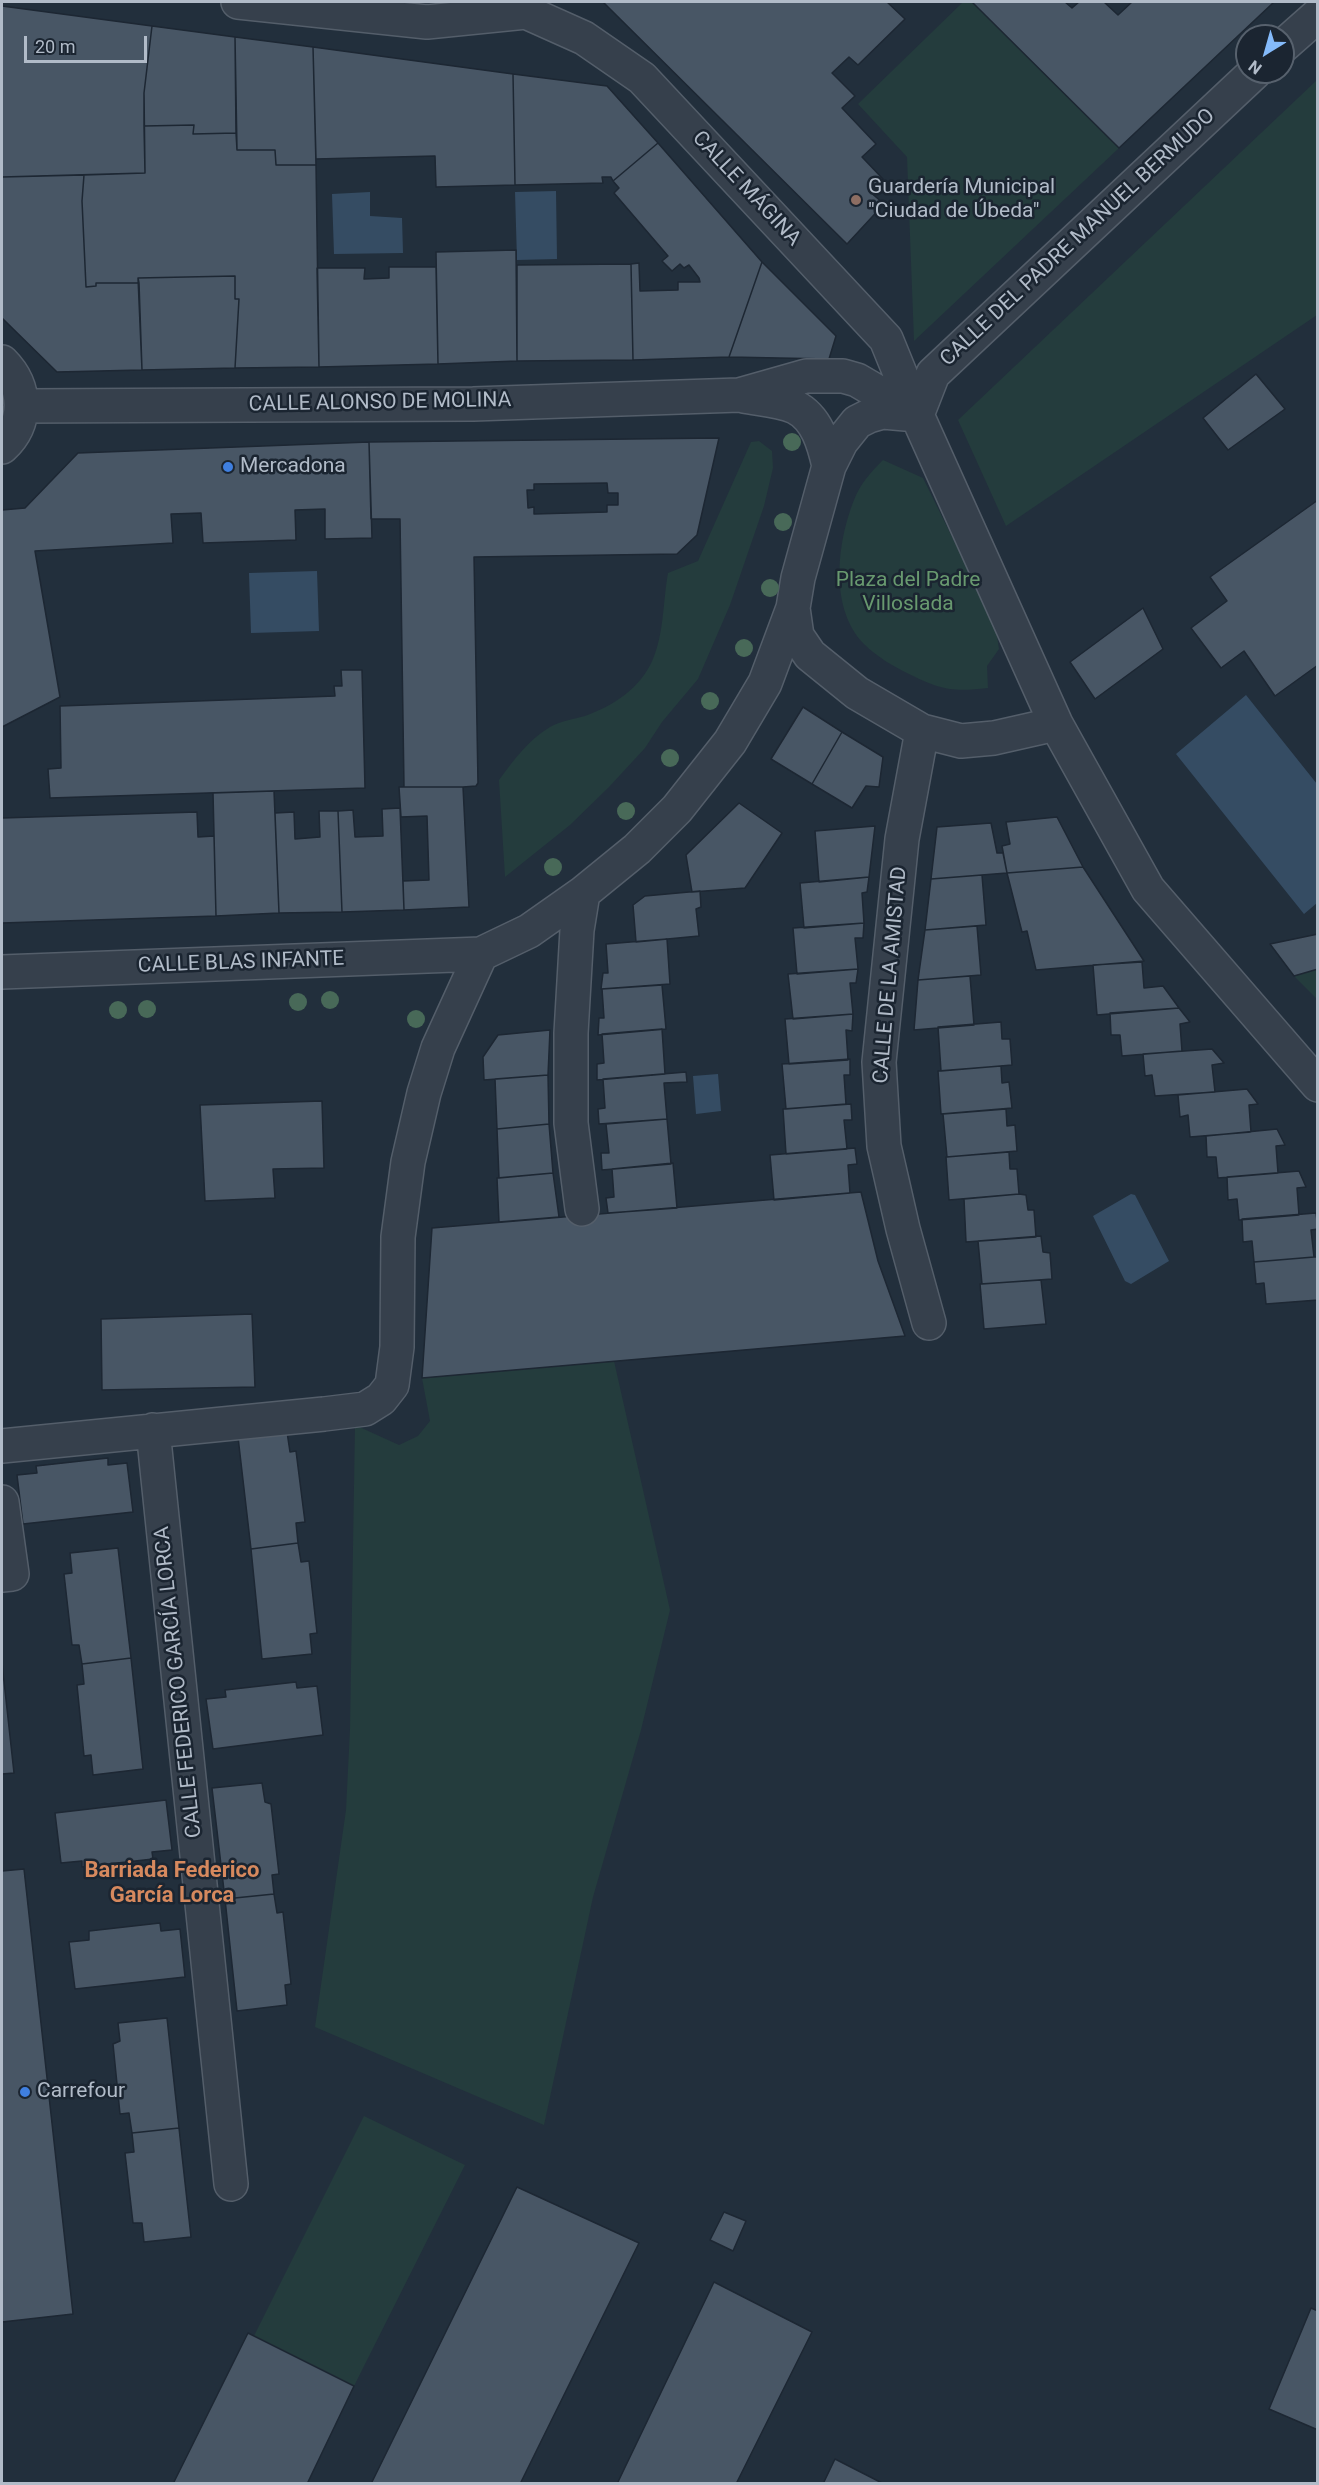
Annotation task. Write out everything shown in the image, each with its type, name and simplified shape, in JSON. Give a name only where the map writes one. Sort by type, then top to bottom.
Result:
[{"type":"street","points":[[238,2],[436,12],[520,7]]},
{"type":"street","name":"CALLE MÁGINA","points":[[520,7],[584,38],[642,78],[886,339],[916,415]]},
{"type":"street","points":[[1295,35],[1317,15]]},
{"type":"street","name":"CALLE DEL PADRE MANUEL BERMUDO","points":[[916,415],[933,374],[1242,84]]},
{"type":"street","points":[[2,362],[18,383],[22,406],[17,428],[2,447]]},
{"type":"street","name":"CALLE ALONSO DE MOLINA","points":[[22,406],[473,404],[739,395],[806,376],[843,376],[857,380],[916,415]]},
{"type":"street","name":"CALLE ALONSO DE MOLINA","points":[[739,395],[795,407],[814,424],[824,442],[829,466]]},
{"type":"street","points":[[2,1446],[365,1409],[381,1399],[392,1385],[397,1347],[398,1237],[408,1162],[424,1093],[438,1048],[481,954],[529,931],[583,893],[637,849],[677,809],[730,742],[765,683],[793,608],[806,545],[829,466],[841,441],[857,422],[883,412],[916,415],[1056,724],[1148,889],[1317,1085]]},
{"type":"street","points":[[793,608],[797,636],[810,655],[857,693],[922,731],[961,741],[994,738],[1056,724]]},
{"type":"street","points":[[765,683],[821,663]]},
{"type":"street","name":"CALLE DE LA AMISTAD","points":[[922,731],[902,839],[879,1062],[884,1146],[903,1229],[929,1323]]},
{"type":"street","points":[[582,1209],[571,1123],[571,1033],[578,930],[583,893]]},
{"type":"street","name":"CALLE BLAS INFANTE","points":[[2,972],[481,954]]},
{"type":"street","name":"CALLE FEDERICO GARCÍA LORCA","points":[[153,1430],[231,2184]]},
{"type":"street","points":[[2,1502],[12,1574],[2,1575]]},
{"type":"green space","points":[[963,2],[972,2],[1119,148],[914,341],[907,157],[858,104]]},
{"type":"green space","points":[[1317,80],[1317,315],[1006,526],[958,420]]},
{"type":"green space","points":[[759,441],[772,451],[773,468],[764,506],[730,605],[698,679],[662,722],[645,748],[609,787],[570,825],[505,877],[499,780],[522,751],[542,732],[558,723],[585,716],[606,707],[625,695],[641,679],[657,649],[668,573],[698,561],[751,442]]},
{"type":"green space","name":"Plaza del Padre Villoslada","points":[[883,460],[923,478],[995,624],[999,649],[987,666],[988,688],[947,689],[920,679],[891,664],[864,644],[853,629],[845,612],[840,575],[843,536],[856,494],[866,478]]},
{"type":"green space","points":[[1317,969],[1317,999],[1294,976]]},
{"type":"green space","points":[[614,1361],[670,1610],[641,1730],[593,1897],[544,2125],[315,2027],[346,1810],[350,1729],[355,1425],[399,1445],[418,1436],[430,1421],[422,1378]]},
{"type":"green space","points":[[364,2116],[465,2165],[354,2386],[254,2336]]},
{"type":"water","points":[[556,191],[557,259],[517,260],[515,192]]},
{"type":"water","points":[[370,192],[370,216],[402,218],[403,253],[334,254],[332,194]]},
{"type":"water","points":[[317,571],[319,631],[251,633],[249,573]]},
{"type":"water","points":[[1246,695],[1317,784],[1317,903],[1304,914],[1176,754]]},
{"type":"water","points":[[718,1074],[721,1111],[696,1114],[693,1076]]},
{"type":"water","points":[[1131,1194],[1135,1195],[1169,1261],[1131,1284],[1125,1281],[1093,1216]]},
{"type":"building","name":"Guardería Municipal \"Ciudad de Úbeda\"","points":[[603,2],[887,2],[905,19],[858,65],[849,57],[832,73],[855,96],[842,108],[876,144],[862,157],[883,179],[869,191],[884,204],[847,244]]},
{"type":"building","points":[[972,2],[1065,2],[1072,8],[1079,2],[1104,2],[1118,15],[1132,2],[1274,2],[1251,24],[1235,24],[1235,39],[1119,148]]},
{"type":"building","points":[[2,6],[152,26],[144,93],[145,173],[2,177]]},
{"type":"building","points":[[152,26],[235,37],[236,133],[193,134],[194,125],[144,126],[144,93]]},
{"type":"building","points":[[235,37],[313,47],[316,165],[276,165],[275,150],[237,150]]},
{"type":"building","points":[[313,47],[513,74],[515,185],[436,187],[435,156],[316,159]]},
{"type":"building","points":[[513,74],[607,86],[658,143],[613,181],[611,177],[602,177],[603,183],[515,185]]},
{"type":"building","points":[[194,125],[193,134],[236,133],[237,150],[275,150],[276,165],[316,165],[319,367],[235,368],[239,299],[235,299],[235,276],[138,278],[139,283],[96,283],[96,286],[86,287],[82,201],[84,175],[145,173],[144,126]]},
{"type":"building","points":[[658,143],[762,262],[729,357],[633,360],[631,264],[639,263],[640,291],[678,290],[678,282],[700,282],[689,265],[684,268],[680,264],[672,271],[662,261],[668,256],[614,193],[619,188],[613,181]]},
{"type":"building","points":[[84,175],[82,201],[86,287],[96,286],[96,283],[139,283],[142,370],[57,372],[2,318],[2,177]]},
{"type":"building","points":[[516,250],[517,361],[438,364],[436,252]]},
{"type":"building","points":[[762,262],[836,336],[829,359],[729,357]]},
{"type":"building","points":[[631,264],[633,360],[517,361],[517,265]]},
{"type":"building","points":[[389,267],[436,267],[438,364],[319,367],[317,268],[365,268],[364,279],[389,278]]},
{"type":"building","points":[[235,276],[235,299],[239,299],[235,368],[142,370],[138,278]]},
{"type":"building","points":[[1256,374],[1285,409],[1228,450],[1203,418]]},
{"type":"building","points":[[719,438],[697,535],[677,554],[474,557],[478,783],[476,786],[404,787],[400,519],[371,519],[369,442]],"holes":[[[607,483],[608,493],[618,493],[618,505],[607,505],[607,512],[534,514],[534,507],[528,508],[527,490],[534,490],[534,484]]]},
{"type":"building","points":[[369,442],[372,538],[325,539],[325,509],[295,510],[296,540],[203,543],[201,513],[171,514],[173,543],[35,551],[60,697],[2,727],[2,510],[25,508],[78,453]]},
{"type":"building","points":[[1318,500],[1318,665],[1275,696],[1244,651],[1221,668],[1191,628],[1227,601],[1210,577]]},
{"type":"building","points":[[1143,608],[1163,649],[1095,699],[1070,662]]},
{"type":"building","points":[[341,670],[362,670],[365,788],[50,798],[48,769],[61,768],[60,706],[335,696],[334,686],[342,686]]},
{"type":"building","points":[[803,707],[842,732],[812,784],[771,759]]},
{"type":"building","points":[[842,732],[883,757],[879,787],[866,786],[852,808],[812,784]]},
{"type":"building","points":[[399,787],[463,787],[469,907],[404,910],[403,881],[429,880],[427,816],[401,817]]},
{"type":"building","points":[[274,791],[279,913],[216,916],[213,793]]},
{"type":"building","points":[[739,803],[782,833],[745,888],[692,892],[686,855]]},
{"type":"building","points":[[400,808],[404,910],[342,912],[338,811],[353,810],[355,837],[383,836],[382,809]]},
{"type":"building","points":[[319,811],[338,811],[342,912],[279,913],[275,813],[294,812],[295,839],[320,837]]},
{"type":"building","points":[[197,812],[198,837],[214,836],[216,916],[2,923],[2,818]]},
{"type":"building","points":[[1057,817],[1083,867],[1007,873],[1002,846],[1010,844],[1006,822]]},
{"type":"building","points":[[991,823],[997,853],[1003,853],[1007,873],[931,879],[937,827]]},
{"type":"building","points":[[875,826],[869,877],[819,882],[815,831]]},
{"type":"building","points":[[1083,867],[1144,961],[1036,970],[1027,931],[1022,932],[1007,873]]},
{"type":"building","points":[[982,875],[986,925],[925,930],[931,879]]},
{"type":"building","points":[[869,877],[867,892],[862,893],[864,923],[804,928],[800,883]]},
{"type":"building","points":[[700,891],[701,907],[696,909],[699,936],[636,942],[633,905],[645,896]]},
{"type":"building","points":[[864,923],[863,938],[855,938],[858,969],[797,974],[793,928]]},
{"type":"building","points":[[977,926],[981,975],[918,980],[925,930]]},
{"type":"building","points":[[1318,934],[1318,969],[1294,976],[1270,944]]},
{"type":"building","points":[[667,939],[670,984],[601,989],[603,973],[608,973],[606,944]]},
{"type":"building","points":[[1142,962],[1144,988],[1163,986],[1179,1008],[1097,1015],[1093,965]]},
{"type":"building","points":[[858,969],[856,983],[850,983],[853,1014],[793,1019],[788,974]]},
{"type":"building","points":[[970,976],[974,1025],[914,1030],[918,980]]},
{"type":"building","points":[[662,985],[666,1029],[598,1035],[599,1018],[604,1018],[602,989]]},
{"type":"building","points":[[1179,1008],[1190,1022],[1180,1024],[1182,1051],[1122,1056],[1120,1035],[1111,1035],[1110,1013]]},
{"type":"building","points":[[853,1014],[852,1031],[846,1030],[848,1060],[789,1064],[785,1019]]},
{"type":"building","points":[[1001,1022],[1002,1039],[1010,1039],[1012,1065],[941,1071],[938,1027]]},
{"type":"building","points":[[662,1029],[665,1074],[597,1080],[597,1064],[604,1063],[602,1034]]},
{"type":"building","points":[[550,1030],[548,1075],[484,1080],[483,1057],[498,1035]]},
{"type":"building","points":[[1212,1049],[1224,1063],[1212,1065],[1215,1092],[1155,1096],[1152,1075],[1145,1076],[1143,1054]]},
{"type":"building","points":[[850,1059],[850,1075],[844,1075],[846,1104],[786,1109],[782,1064]]},
{"type":"building","points":[[1001,1066],[1002,1083],[1009,1082],[1012,1108],[941,1114],[938,1071]]},
{"type":"building","points":[[686,1072],[687,1082],[664,1083],[667,1119],[599,1124],[598,1109],[605,1108],[603,1079]]},
{"type":"building","points":[[548,1075],[549,1124],[497,1129],[495,1079]]},
{"type":"building","points":[[1247,1089],[1258,1104],[1249,1105],[1251,1132],[1190,1137],[1188,1115],[1180,1117],[1178,1095]]},
{"type":"building","points":[[322,1101],[324,1168],[273,1169],[275,1198],[205,1201],[200,1105]]},
{"type":"building","points":[[851,1104],[852,1120],[844,1120],[847,1149],[786,1154],[783,1109]]},
{"type":"building","points":[[1006,1109],[1007,1126],[1015,1125],[1017,1151],[947,1157],[943,1114]]},
{"type":"building","points":[[667,1119],[671,1164],[602,1170],[601,1153],[609,1153],[606,1124]]},
{"type":"building","points":[[549,1124],[553,1173],[499,1178],[497,1129]]},
{"type":"building","points":[[1277,1129],[1285,1145],[1276,1146],[1278,1173],[1218,1178],[1216,1157],[1207,1157],[1206,1136]]},
{"type":"building","points":[[855,1148],[857,1164],[848,1165],[850,1193],[774,1200],[770,1155]]},
{"type":"building","points":[[1009,1152],[1010,1169],[1017,1169],[1019,1194],[949,1200],[946,1157]]},
{"type":"building","points":[[673,1163],[677,1208],[608,1213],[606,1198],[614,1197],[612,1169]]},
{"type":"building","points":[[1299,1171],[1306,1187],[1297,1188],[1299,1215],[1239,1220],[1237,1199],[1228,1200],[1227,1177]]},
{"type":"building","points":[[553,1173],[559,1217],[499,1222],[497,1178]]},
{"type":"building","points":[[861,1192],[878,1261],[905,1336],[422,1378],[432,1228]]},
{"type":"building","points":[[1026,1195],[1028,1210],[1034,1210],[1036,1237],[966,1242],[964,1199]]},
{"type":"building","points":[[1316,1213],[1318,1229],[1311,1230],[1314,1257],[1254,1262],[1252,1241],[1243,1242],[1242,1219]]},
{"type":"building","points":[[1041,1236],[1043,1252],[1050,1253],[1052,1279],[982,1284],[978,1241]]},
{"type":"building","points":[[1318,1257],[1318,1300],[1266,1304],[1264,1283],[1256,1284],[1254,1262]]},
{"type":"building","points":[[1041,1280],[1046,1324],[984,1329],[980,1284]]},
{"type":"building","points":[[252,1314],[255,1387],[102,1390],[101,1319]]},
{"type":"building","points":[[287,1432],[290,1452],[296,1451],[305,1522],[296,1523],[298,1543],[251,1549],[238,1437]]},
{"type":"building","points":[[108,1458],[108,1465],[127,1463],[133,1512],[23,1524],[17,1475],[37,1473],[36,1466]]},
{"type":"building","points":[[298,1543],[301,1562],[309,1561],[317,1633],[310,1634],[312,1654],[262,1659],[251,1549]]},
{"type":"building","points":[[118,1548],[131,1658],[82,1664],[79,1645],[72,1645],[64,1574],[72,1573],[70,1553]]},
{"type":"building","points":[[131,1658],[143,1769],[93,1775],[91,1755],[84,1756],[77,1685],[84,1684],[82,1664]]},
{"type":"building","points":[[2,1663],[14,1773],[2,1774]]},
{"type":"building","points":[[296,1682],[297,1688],[317,1686],[323,1735],[213,1749],[206,1699],[226,1697],[225,1690]]},
{"type":"building","points":[[262,1783],[265,1802],[271,1804],[279,1874],[272,1875],[274,1894],[225,1899],[212,1788]]},
{"type":"building","points":[[166,1800],[172,1850],[152,1852],[153,1859],[82,1867],[82,1861],[61,1863],[55,1813]]},
{"type":"building","name":"Carrefour","points":[[24,1869],[73,2314],[2,2322],[2,1871]]},
{"type":"building","points":[[274,1894],[277,1913],[283,1912],[291,1984],[285,1985],[287,2005],[237,2011],[225,1899]]},
{"type":"building","points":[[160,1923],[161,1931],[180,1929],[185,1977],[75,1989],[69,1942],[89,1940],[89,1931]]},
{"type":"building","points":[[167,2018],[179,2128],[132,2133],[129,2113],[120,2114],[113,2044],[120,2041],[118,2023]]},
{"type":"building","points":[[179,2128],[191,2237],[144,2242],[142,2223],[133,2223],[125,2153],[134,2152],[132,2133]]},
{"type":"building","points":[[517,2187],[639,2243],[520,2484],[371,2484]]},
{"type":"building","points":[[724,2212],[746,2221],[733,2251],[710,2240]]},
{"type":"building","points":[[714,2282],[812,2332],[736,2484],[617,2484]]},
{"type":"building","points":[[1311,2308],[1318,2311],[1318,2430],[1269,2409]]},
{"type":"building","points":[[248,2333],[354,2386],[307,2484],[173,2484]]},
{"type":"building","points":[[835,2459],[884,2484],[823,2484]]},
{"type":"place","name":"Guardería Municipal \"Ciudad de Úbeda\"","points":[[856,200]]},
{"type":"place","name":"Mercadona","points":[[228,467]]},
{"type":"place","name":"Carrefour","points":[[25,2092]]},
{"type":"district","name":"Barriada Federico García Lorca","points":[[172,1884]]}]
